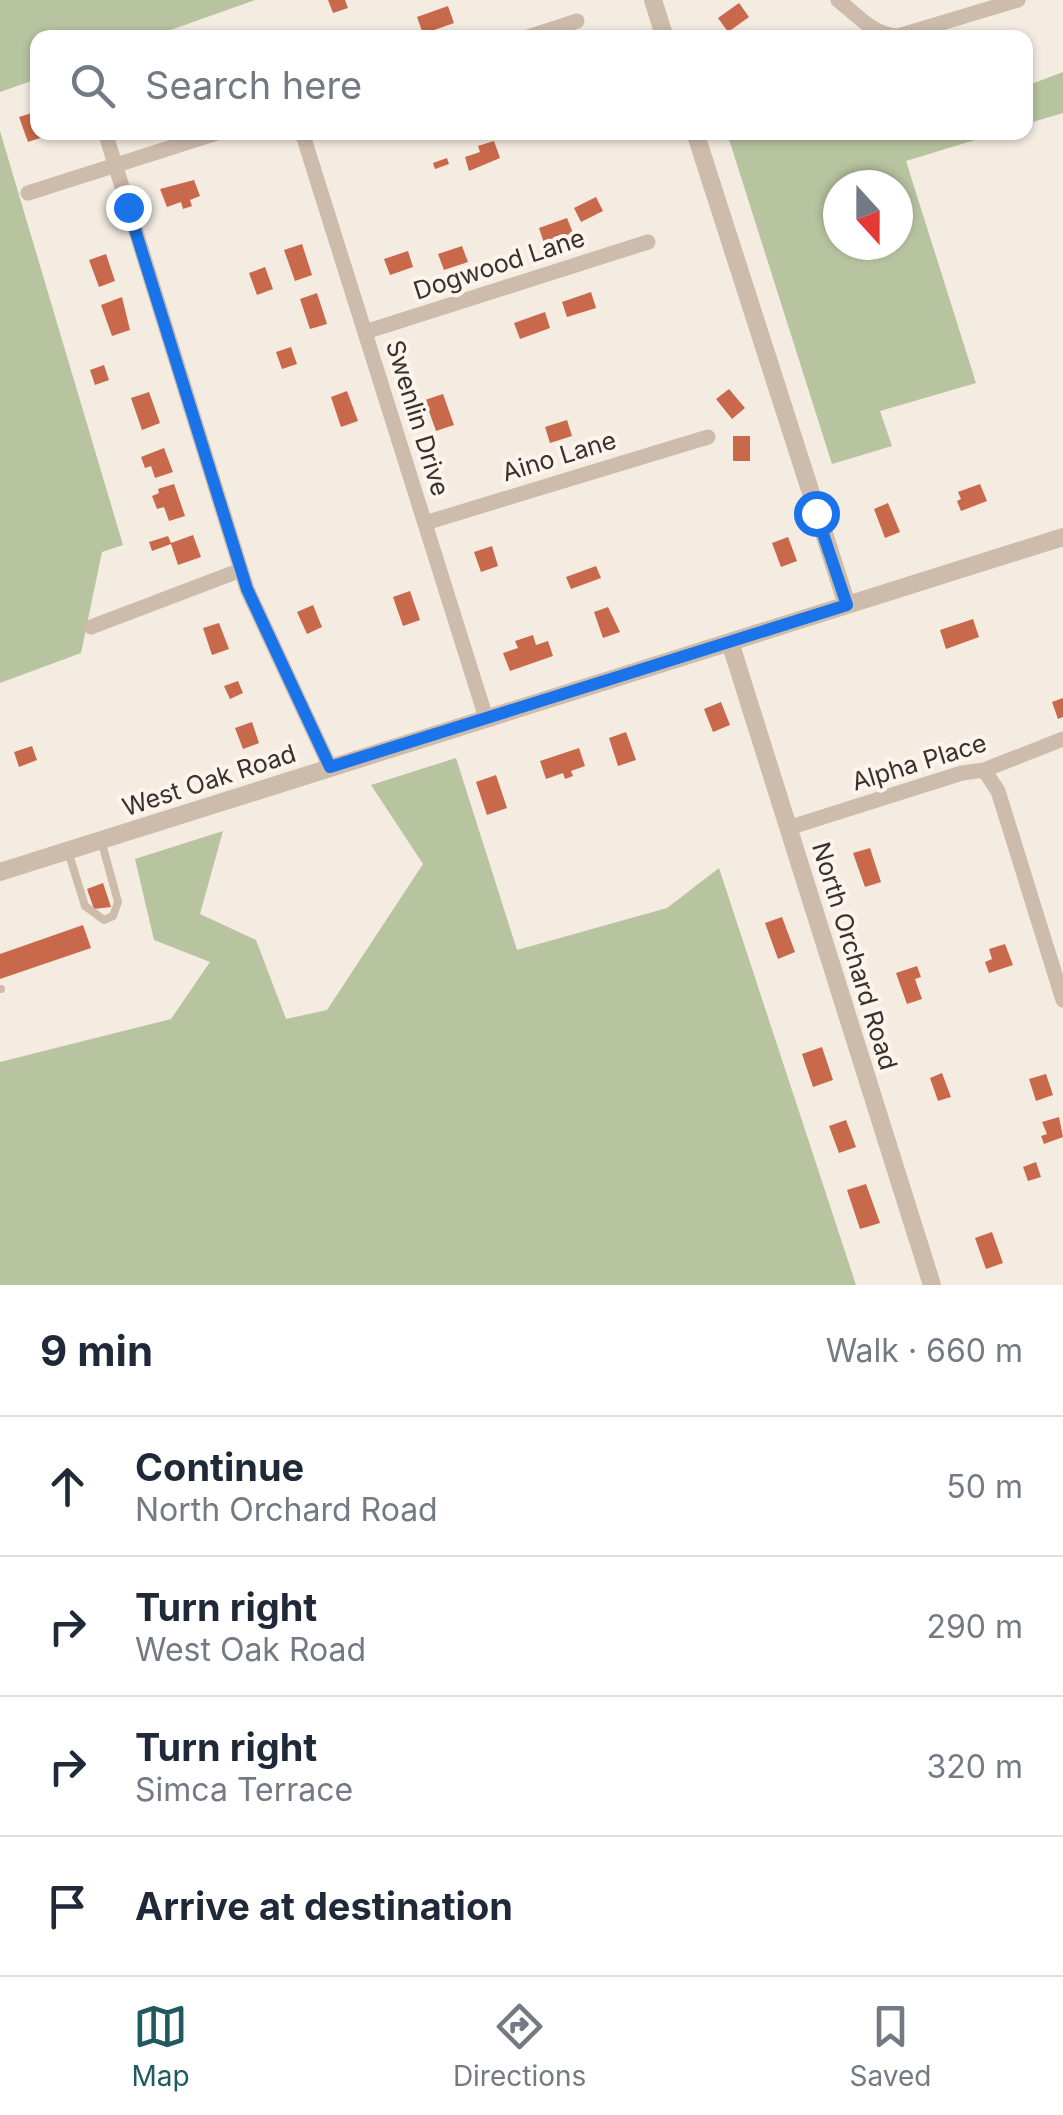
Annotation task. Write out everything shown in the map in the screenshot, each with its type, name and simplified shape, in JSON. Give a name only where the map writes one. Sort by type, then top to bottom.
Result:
[{"type":"street","points":[[652,0],[661,30]]},
{"type":"street","points":[[838,0],[874,30]]},
{"type":"street","points":[[918,30],[1018,0]]},
{"type":"street","points":[[550,30],[578,21]]},
{"type":"street","points":[[108,140],[241,570],[262,625],[330,767]]},
{"type":"street","points":[[28,194],[196,140]]},
{"type":"street","name":"Swenlin Drive","points":[[305,140],[486,718]]},
{"type":"street","points":[[698,140],[847,605]]},
{"type":"street","name":"Dogwood Lane","points":[[365,332],[648,242]]},
{"type":"street","name":"Aino Lane","points":[[425,523],[708,437]]},
{"type":"street","name":"West Oak Road","points":[[0,872],[1063,537]]},
{"type":"street","points":[[91,626],[241,570]]},
{"type":"street","name":"North Orchard Road","points":[[730,642],[932,1285]]},
{"type":"street","name":"Alpha Place","points":[[788,828],[962,773],[984,770],[1063,739]]},
{"type":"street","points":[[984,770],[998,791],[1063,1000]]},
{"type":"lane","points":[[68,851],[86,906],[104,920],[113,916],[118,902],[101,840]]},
{"type":"green space","points":[[0,0],[255,0],[171,30],[30,30],[30,81],[0,92]]},
{"type":"green space","points":[[1063,72],[1063,113],[1033,122],[1033,83]]},
{"type":"green space","points":[[0,131],[123,545],[102,552],[81,653],[0,683]]},
{"type":"green space","points":[[729,140],[975,140],[906,161],[909,170],[823,170],[823,260],[913,260],[913,183],[976,383],[880,411],[892,446],[832,464]]},
{"type":"green space","points":[[456,758],[517,950],[667,908],[719,868],[856,1285],[0,1285],[0,1062],[171,1019],[210,962],[154,940],[135,859],[223,831],[200,914],[256,940],[286,1019],[327,1010],[423,864],[371,785]]},
{"type":"building","points":[[328,0],[345,0],[348,8],[333,13]]},
{"type":"building","points":[[739,3],[749,17],[731,30],[718,18]]},
{"type":"building","points":[[448,6],[454,23],[422,30],[417,17]]},
{"type":"building","points":[[30,114],[30,140],[34,140],[28,142],[19,117]]},
{"type":"building","points":[[494,141],[500,158],[469,171],[465,157],[480,152],[478,146]]},
{"type":"building","points":[[447,158],[449,164],[435,169],[433,163]]},
{"type":"building","points":[[194,180],[200,196],[190,200],[192,206],[183,209],[181,202],[167,207],[160,189]]},
{"type":"building","points":[[596,197],[603,211],[581,222],[574,208]]},
{"type":"building","points":[[567,218],[573,233],[544,243],[539,228]]},
{"type":"building","points":[[302,244],[312,275],[295,281],[284,250]]},
{"type":"building","points":[[462,246],[468,262],[444,270],[438,254]]},
{"type":"building","points":[[408,251],[413,267],[390,275],[384,259]]},
{"type":"building","points":[[106,254],[115,281],[99,287],[89,260]]},
{"type":"building","points":[[265,267],[273,289],[257,295],[249,273]]},
{"type":"building","points":[[591,292],[596,308],[567,317],[562,302]]},
{"type":"building","points":[[317,293],[327,324],[310,329],[300,299]]},
{"type":"building","points":[[122,297],[130,330],[112,336],[101,305]]},
{"type":"building","points":[[545,312],[550,328],[520,339],[514,323]]},
{"type":"building","points":[[291,347],[297,364],[282,369],[276,352]]},
{"type":"building","points":[[104,365],[109,380],[95,385],[90,370]]},
{"type":"building","points":[[729,389],[745,408],[732,419],[716,399]]},
{"type":"building","points":[[347,391],[358,421],[341,427],[331,397]]},
{"type":"building","points":[[149,392],[160,423],[142,430],[131,398]]},
{"type":"building","points":[[443,394],[454,425],[436,431],[425,400]]},
{"type":"building","points":[[567,420],[572,436],[550,443],[545,427]]},
{"type":"building","points":[[733,436],[750,436],[750,461],[733,461]]},
{"type":"building","points":[[164,448],[173,472],[155,478],[151,466],[145,468],[141,457]]},
{"type":"building","points":[[174,484],[185,516],[169,521],[164,507],[157,509],[152,496],[159,493],[158,489]]},
{"type":"building","points":[[980,484],[987,501],[961,511],[958,492]]},
{"type":"building","points":[[888,503],[900,532],[885,538],[874,509]]},
{"type":"building","points":[[193,535],[201,557],[178,565],[171,544],[152,551],[149,542],[168,536],[171,543]]},
{"type":"building","points":[[788,537],[797,561],[781,567],[772,543]]},
{"type":"building","points":[[492,546],[498,566],[481,572],[474,552]]},
{"type":"building","points":[[596,566],[601,578],[571,589],[566,577]]},
{"type":"building","points":[[410,591],[420,620],[403,626],[393,597]]},
{"type":"building","points":[[313,605],[322,627],[307,634],[297,612]]},
{"type":"building","points":[[608,607],[620,632],[603,638],[594,612]]},
{"type":"building","points":[[973,619],[979,637],[946,649],[940,630]]},
{"type":"building","points":[[219,623],[229,649],[212,655],[203,628]]},
{"type":"building","points":[[533,635],[536,645],[548,641],[553,656],[510,671],[503,653],[518,648],[515,641]]},
{"type":"building","points":[[238,681],[243,693],[230,699],[224,686]]},
{"type":"building","points":[[1063,698],[1063,717],[1058,719],[1052,702]]},
{"type":"building","points":[[721,702],[730,725],[713,732],[704,709]]},
{"type":"building","points":[[252,722],[259,743],[243,749],[235,728]]},
{"type":"building","points":[[626,732],[636,760],[618,766],[609,738]]},
{"type":"building","points":[[32,746],[37,760],[19,767],[14,752]]},
{"type":"building","points":[[579,748],[585,766],[571,771],[573,776],[565,779],[563,773],[546,779],[540,761]]},
{"type":"building","points":[[496,775],[507,808],[487,815],[476,782]]},
{"type":"building","points":[[870,848],[881,882],[865,887],[853,853]]},
{"type":"building","points":[[103,883],[111,907],[94,909],[87,889]]},
{"type":"building","points":[[782,917],[795,952],[778,959],[765,923]]},
{"type":"building","points":[[83,925],[91,948],[0,979],[0,954]]},
{"type":"building","points":[[1005,944],[1013,965],[989,973],[985,962],[992,959],[989,949]]},
{"type":"building","points":[[917,966],[921,977],[915,979],[922,999],[907,1004],[896,973]]},
{"type":"building","points":[[822,1047],[833,1080],[813,1087],[802,1054]]},
{"type":"building","points":[[942,1073],[951,1097],[938,1101],[930,1078]]},
{"type":"building","points":[[1046,1074],[1053,1095],[1036,1101],[1029,1079]]},
{"type":"building","points":[[1059,1117],[1063,1137],[1044,1144],[1041,1136],[1047,1134],[1042,1122]]},
{"type":"building","points":[[846,1120],[856,1147],[839,1153],[829,1126]]},
{"type":"building","points":[[1036,1162],[1041,1177],[1028,1181],[1023,1167]]},
{"type":"building","points":[[866,1184],[880,1223],[860,1229],[847,1190]]},
{"type":"building","points":[[992,1232],[1003,1263],[986,1269],[975,1238]]},
{"type":"route","points":[[128,207],[247,589],[330,767],[847,605],[816,513]]}]
